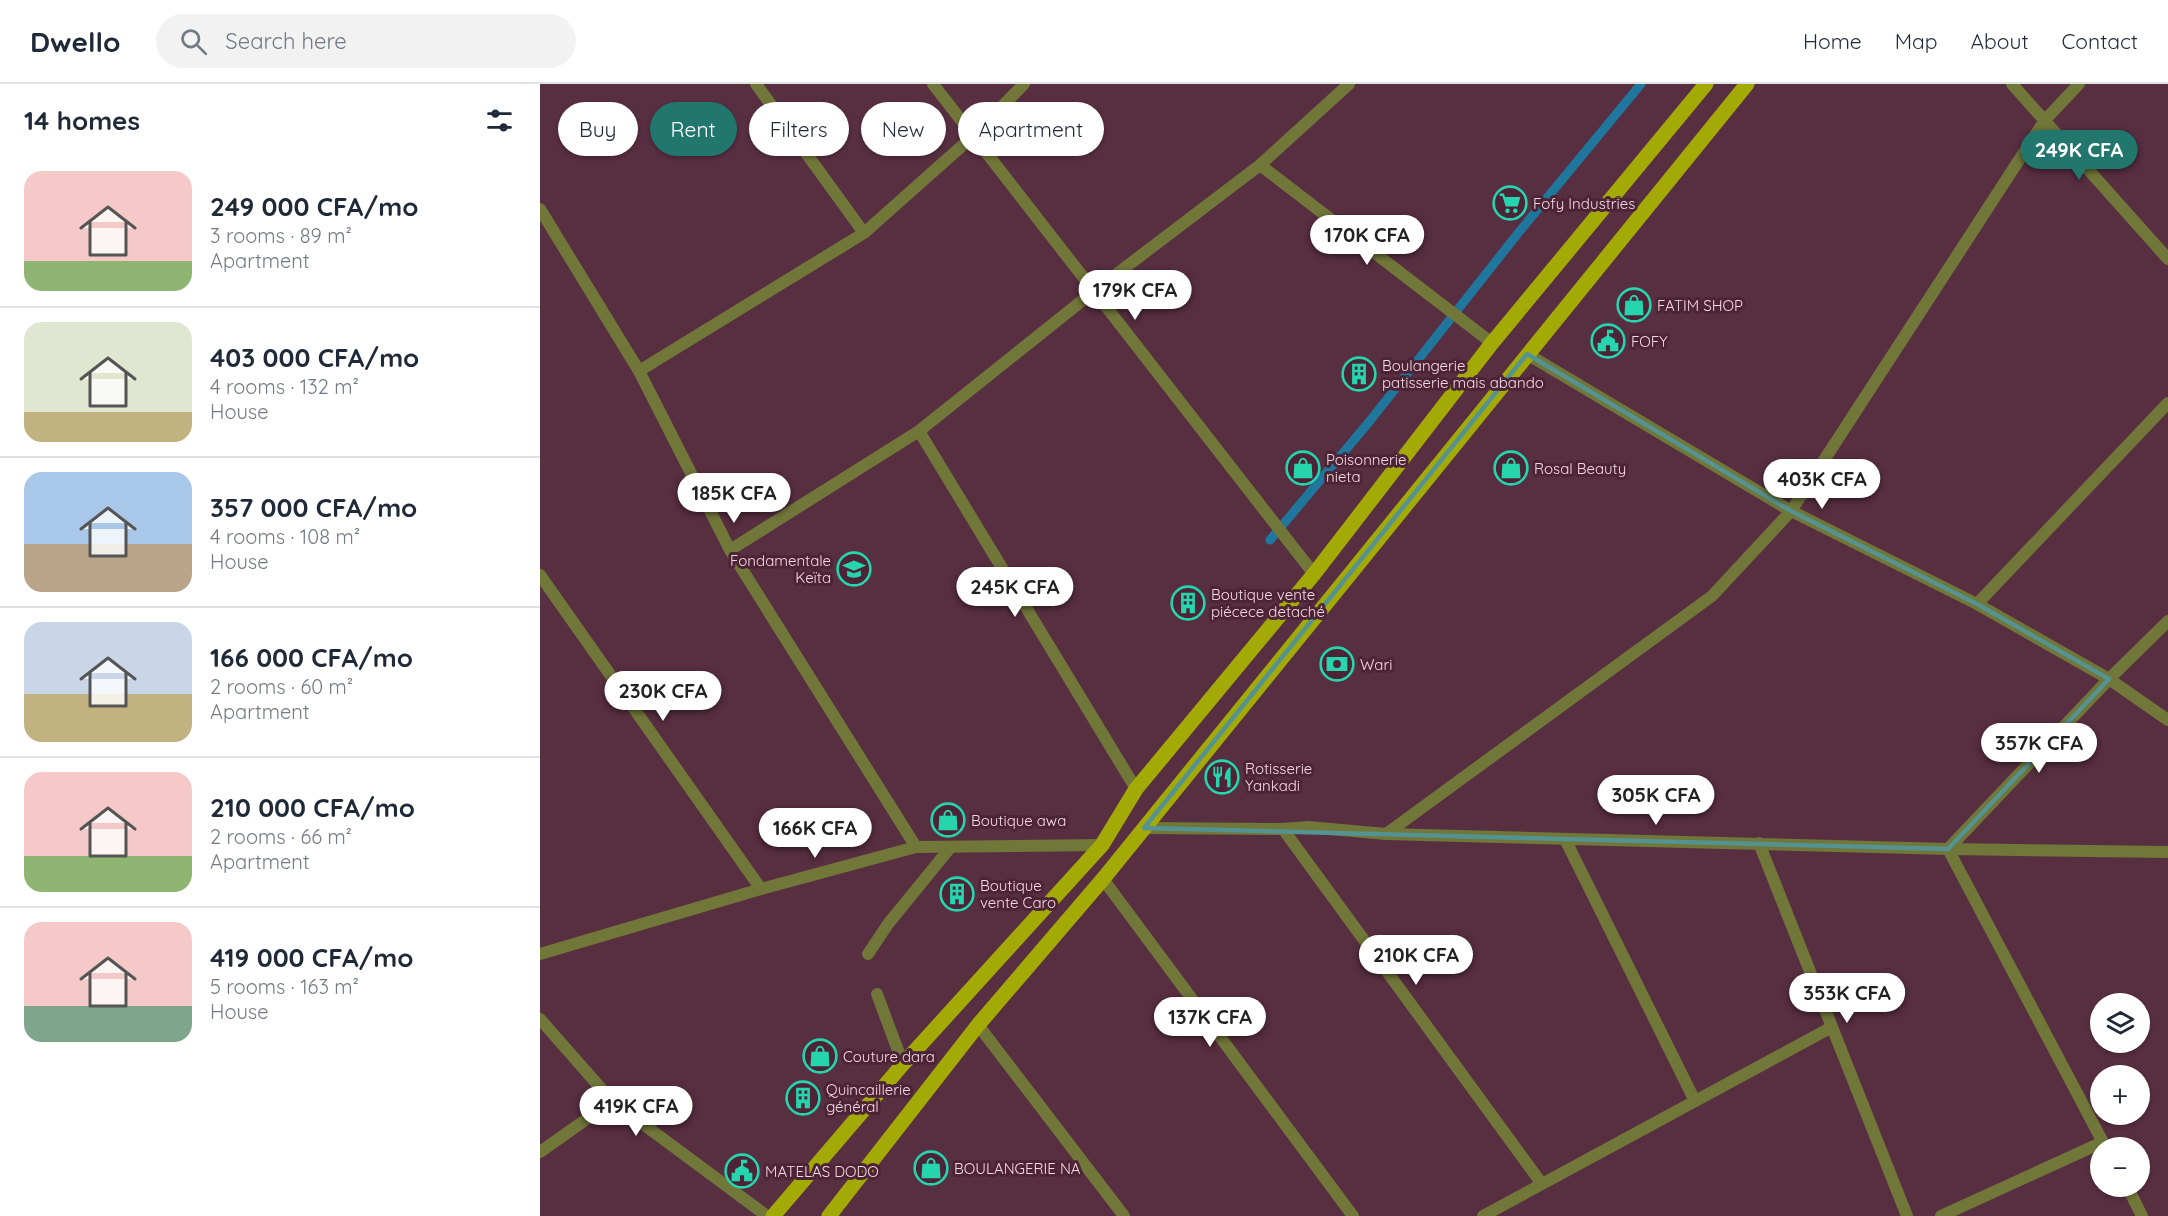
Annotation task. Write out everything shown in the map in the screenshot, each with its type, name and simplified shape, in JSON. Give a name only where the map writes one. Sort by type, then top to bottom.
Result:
[{"type":"main road","points":[[773,1216],[903,1064],[1102,845],[1136,789],[1314,574],[1492,343],[1706,84]]},
{"type":"main road","points":[[829,1216],[978,1025],[1103,879],[1747,84]]},
{"type":"street","points":[[756,84],[864,233]]},
{"type":"street","points":[[933,84],[958,118]]},
{"type":"street","points":[[1006,102],[1024,84]]},
{"type":"street","points":[[730,550],[920,431],[1093,292],[1260,165],[1349,84]]},
{"type":"street","points":[[2012,84],[2168,259]]},
{"type":"street","points":[[1386,834],[1712,596],[1791,512],[2045,120],[2079,84]]},
{"type":"street","points":[[639,371],[864,233],[958,149]]},
{"type":"street","points":[[987,156],[1314,574]]},
{"type":"street","points":[[1260,165],[1492,343]]},
{"type":"street","points":[[540,209],[639,371],[730,550],[916,847]]},
{"type":"street","points":[[1527,354],[1791,512],[1977,604],[2109,678],[2168,720]]},
{"type":"street","points":[[1977,604],[2168,403]]},
{"type":"street","points":[[920,431],[1136,789]]},
{"type":"street","points":[[540,575],[544,589],[761,889]]},
{"type":"street","points":[[1948,849],[2109,678],[2168,621]]},
{"type":"street","points":[[1144,828],[1283,829],[1308,826],[1386,834],[1948,849],[2168,852]]},
{"type":"street","points":[[1283,829],[1542,1184]]},
{"type":"street","points":[[1565,839],[1695,1101]]},
{"type":"street","points":[[1760,843],[1906,1216]]},
{"type":"street","points":[[540,954],[761,889],[916,847],[1102,845]]},
{"type":"street","points":[[868,954],[888,924],[950,848]]},
{"type":"street","points":[[1948,849],[2101,1137]]},
{"type":"street","points":[[1103,879],[1353,1216]]},
{"type":"street","points":[[878,994],[903,1064]]},
{"type":"street","points":[[540,1019],[612,1101],[767,1216]]},
{"type":"street","points":[[978,1025],[1124,1216]]},
{"type":"street","points":[[1483,1216],[1832,1027]]},
{"type":"street","points":[[540,1152],[612,1101]]},
{"type":"street","points":[[1941,1216],[2090,1151]]},
{"type":"street","points":[[2132,1197],[2142,1216]]},
{"type":"highlighted area","points":[[1527,354],[1791,511],[1977,604],[2109,679],[1948,849],[1144,828]]},
{"type":"waterway","points":[[1270,540],[1369,422],[1519,232],[1641,84]]},
{"type":"place","name":"Fofy Industries","points":[[1510,203]]},
{"type":"place","name":"FATIM SHOP","points":[[1634,305]]},
{"type":"place","name":"FOFY","points":[[1608,341]]},
{"type":"place","name":"Boulangerie patisserie mais abando","points":[[1359,374]]},
{"type":"place","name":"Poisonnerie nieta","points":[[1303,468]]},
{"type":"place","name":"Rosal Beauty","points":[[1511,468]]},
{"type":"place","name":"Fondamentale Keïta","points":[[854,569]]},
{"type":"place","name":"Boutique vente piécece detaché","points":[[1188,603]]},
{"type":"place","name":"Wari","points":[[1337,664]]},
{"type":"place","name":"Rotisserie Yankadi","points":[[1222,777]]},
{"type":"place","name":"Boutique awa","points":[[948,820]]},
{"type":"place","name":"Boutique vente Caro","points":[[957,894]]},
{"type":"place","name":"Couture dara","points":[[820,1056]]},
{"type":"place","name":"Quincaillerie général","points":[[803,1098]]},
{"type":"place","name":"BOULANGERIE NA","points":[[931,1168]]},
{"type":"place","name":"MATELAS DODO","points":[[742,1171]]}]
